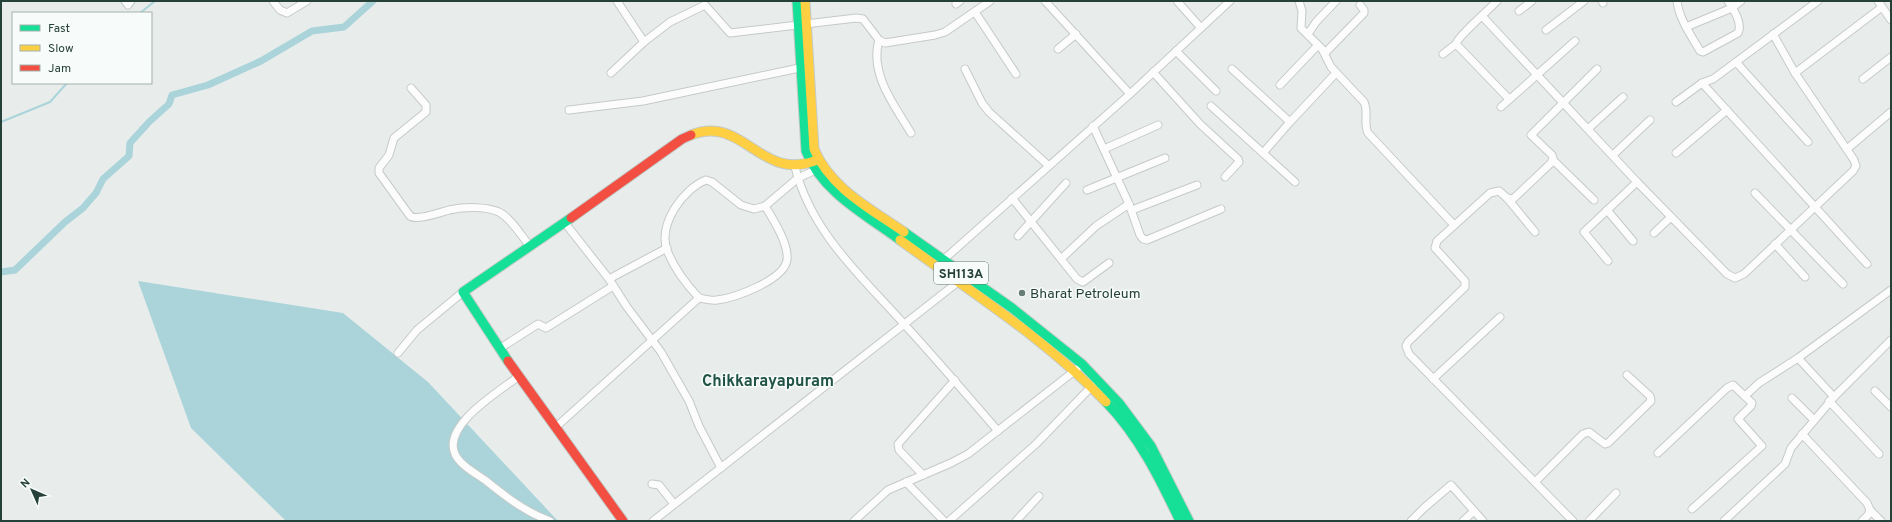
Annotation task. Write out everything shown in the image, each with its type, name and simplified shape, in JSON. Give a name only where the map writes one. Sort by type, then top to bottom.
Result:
[{"type":"main road","name":"SH113A","points":[[797,1],[802,24],[804,66],[804,138],[806,151],[816,165],[826,184],[846,201],[1079,367],[1092,386],[1127,426],[1144,450],[1157,472],[1180,521]]},
{"type":"main road","name":"SH113A","points":[[802,24],[805,1]]},
{"type":"main road","points":[[623,521],[499,349],[463,292],[682,139],[698,132],[715,130],[726,132],[773,160],[795,167],[816,165]]},
{"type":"main road","name":"SH113A","points":[[816,165],[851,195],[1041,330],[1118,403],[1151,446],[1162,464],[1189,521]]},
{"type":"street","points":[[125,1],[128,5],[131,1]]},
{"type":"street","points":[[273,1],[280,10],[287,13],[292,12],[307,1]]},
{"type":"street","points":[[617,1],[644,42]]},
{"type":"street","points":[[611,73],[644,42],[670,22],[705,5],[730,33],[856,18],[863,19],[879,40],[884,43],[945,32],[990,1]]},
{"type":"street","points":[[1045,1],[1130,94]]},
{"type":"street","points":[[1177,1],[1201,28]]},
{"type":"street","points":[[938,267],[1012,198],[1130,94],[1230,1]]},
{"type":"street","points":[[1299,1],[1302,11],[1301,28],[1325,53],[1331,67],[1336,73],[1364,102],[1367,108],[1366,126],[1368,133],[1454,225]]},
{"type":"street","points":[[1308,34],[1316,22],[1336,1]]},
{"type":"street","points":[[1443,54],[1456,44],[1459,37],[1483,17],[1497,1]]},
{"type":"street","points":[[1519,11],[1532,1]]},
{"type":"street","points":[[1546,30],[1584,1]]},
{"type":"street","points":[[1680,2],[1686,27],[1700,51],[1703,52],[1738,33],[1740,25],[1728,1]]},
{"type":"street","points":[[1686,27],[1732,8],[1740,1]]},
{"type":"street","points":[[1676,102],[1702,83],[1713,79],[1818,1]]},
{"type":"street","points":[[1795,73],[1880,4],[1891,20]]},
{"type":"street","points":[[1325,53],[1364,13],[1364,10],[1360,5]]},
{"type":"street","points":[[975,12],[1016,74]]},
{"type":"street","points":[[1483,17],[1589,128],[1637,182],[1727,274],[1735,278],[1744,274],[1815,205],[1853,171],[1856,166],[1854,160],[1795,73],[1772,34]]},
{"type":"street","points":[[1058,49],[1076,34]]},
{"type":"street","points":[[879,40],[876,59],[879,72],[886,90],[911,133]]},
{"type":"street","points":[[1501,107],[1575,41]]},
{"type":"street","points":[[1456,44],[1509,99]]},
{"type":"street","points":[[1280,84],[1318,45]]},
{"type":"street","points":[[1176,51],[1216,90]]},
{"type":"street","points":[[1863,79],[1891,57]]},
{"type":"street","points":[[1736,62],[1808,142]]},
{"type":"street","points":[[569,110],[643,100],[804,66]]},
{"type":"street","points":[[965,69],[982,103],[989,112],[1049,166]]},
{"type":"street","points":[[1232,69],[1290,122]]},
{"type":"street","points":[[1594,200],[1553,160],[1552,155],[1531,135],[1597,69]]},
{"type":"street","points":[[1153,72],[1200,124],[1238,159],[1239,162],[1225,177]]},
{"type":"street","points":[[1263,153],[1336,73]]},
{"type":"street","points":[[1702,83],[1815,205],[1867,264]]},
{"type":"street","points":[[410,88],[426,105],[426,112],[394,138],[389,155],[379,168],[381,177],[410,216],[417,218],[450,210],[474,208],[495,211],[506,217],[530,246]]},
{"type":"street","points":[[1589,128],[1623,97]]},
{"type":"street","points":[[1211,106],[1295,182]]},
{"type":"street","points":[[1676,153],[1727,110]]},
{"type":"street","points":[[1847,150],[1891,112]]},
{"type":"street","points":[[1613,155],[1650,120]]},
{"type":"street","points":[[1104,149],[1158,125]]},
{"type":"street","points":[[1093,126],[1116,178],[1131,207],[1140,235],[1143,239],[1147,240],[1221,209]]},
{"type":"street","points":[[1087,190],[1165,158]]},
{"type":"street","points":[[1507,198],[1510,199],[1516,197],[1553,160]]},
{"type":"street","points":[[765,206],[775,223],[786,250],[787,258],[782,270],[751,290],[716,301],[699,298],[682,279],[667,248],[668,227],[672,212],[680,199],[689,190],[706,180],[712,182],[740,205],[754,209],[765,206],[816,165]]},
{"type":"street","points":[[795,167],[813,214],[833,246],[955,380],[998,431]]},
{"type":"street","points":[[1608,261],[1584,234],[1586,230],[1637,182]]},
{"type":"street","points":[[1018,236],[1066,183]]},
{"type":"street","points":[[1061,259],[1096,226],[1131,207],[1197,185]]},
{"type":"street","points":[[1535,232],[1507,198],[1499,191],[1490,193],[1437,241],[1435,248],[1465,281],[1465,287],[1408,342],[1406,346],[1409,354],[1574,521]]},
{"type":"street","points":[[1755,193],[1791,228],[1843,284]]},
{"type":"street","points":[[1012,198],[1077,279],[1083,282],[1109,263]]},
{"type":"street","points":[[1607,210],[1633,241]]},
{"type":"street","points":[[1654,233],[1671,217]]},
{"type":"street","points":[[565,222],[609,279],[661,352],[682,388],[721,468]]},
{"type":"street","points":[[1774,244],[1805,277]]},
{"type":"street","points":[[609,279],[667,248]]},
{"type":"street","points":[[653,521],[958,282]]},
{"type":"street","points":[[499,349],[538,324],[546,328],[613,286]]},
{"type":"street","points":[[1745,396],[1759,383],[1798,358],[1891,290]]},
{"type":"street","points":[[398,353],[417,330],[463,292]]},
{"type":"street","points":[[556,427],[699,298]]},
{"type":"street","points":[[1433,379],[1500,317]]},
{"type":"street","points":[[1724,521],[1785,464],[1791,448],[1802,434],[1832,399],[1891,340]]},
{"type":"street","points":[[1798,358],[1879,454]]},
{"type":"street","points":[[854,521],[888,490],[951,463],[968,454],[1079,367]]},
{"type":"street","points":[[1535,482],[1583,434],[1592,432],[1605,444],[1608,444],[1651,401],[1652,398],[1627,375]]},
{"type":"street","points":[[519,376],[471,412],[454,437],[452,446],[462,463],[520,506],[550,521]]},
{"type":"street","points":[[923,475],[899,450],[898,444],[955,380]]},
{"type":"street","points":[[1658,453],[1727,388],[1733,385],[1752,403],[1751,406],[1738,419],[1762,446],[1692,508]]},
{"type":"street","points":[[949,521],[1036,444],[1092,386]]},
{"type":"street","points":[[1875,391],[1891,407]]},
{"type":"street","points":[[1792,398],[1814,420]]},
{"type":"street","points":[[1802,434],[1863,498],[1870,510],[1881,521]]},
{"type":"street","points":[[906,482],[944,521]]},
{"type":"street","points":[[652,484],[659,485],[674,504]]},
{"type":"street","points":[[1411,521],[1451,485],[1483,521]]},
{"type":"street","points":[[1589,521],[1616,493]]},
{"type":"street","points":[[1016,521],[1039,496]]},
{"type":"street","points":[[1862,521],[1868,515],[1870,510]]},
{"type":"street","points":[[1463,521],[1474,511]]},
{"type":"water","points":[[138,281],[343,313],[428,382],[558,521],[286,521],[191,428]]},
{"type":"waterway","points":[[141,12],[155,1]]},
{"type":"waterway","points":[[1,272],[15,270],[65,222],[83,208],[96,193],[103,179],[129,156],[130,143],[149,122],[169,104],[172,95],[208,85],[261,61],[312,31],[344,27],[373,1]]},
{"type":"waterway","points":[[1,122],[50,102],[66,84]]},
{"type":"traffic: fast","points":[[797,1],[806,151],[813,166],[834,191],[846,202],[900,240]]},
{"type":"traffic: fast","points":[[508,361],[463,292],[571,218]]},
{"type":"traffic: fast","points":[[904,232],[1012,308],[1082,364],[1119,403],[1151,446],[1189,521]]},
{"type":"traffic: fast","points":[[1106,402],[1129,429],[1148,458],[1180,521]]},
{"type":"traffic: slow","points":[[805,1],[814,149],[821,163],[841,186],[865,206],[904,232]]},
{"type":"traffic: slow","points":[[691,135],[709,131],[725,133],[766,157],[781,163],[797,165],[817,160]]},
{"type":"traffic: slow","points":[[900,240],[1033,336],[1083,379],[1106,402]]},
{"type":"traffic: jam","points":[[571,218],[682,139],[691,135]]},
{"type":"traffic: jam","points":[[508,361],[623,521]]},
{"type":"place","name":"Bharat Petroleum","points":[[1022,293]]},
{"type":"district","name":"Chikkarayapuram","points":[[768,380]]}]
